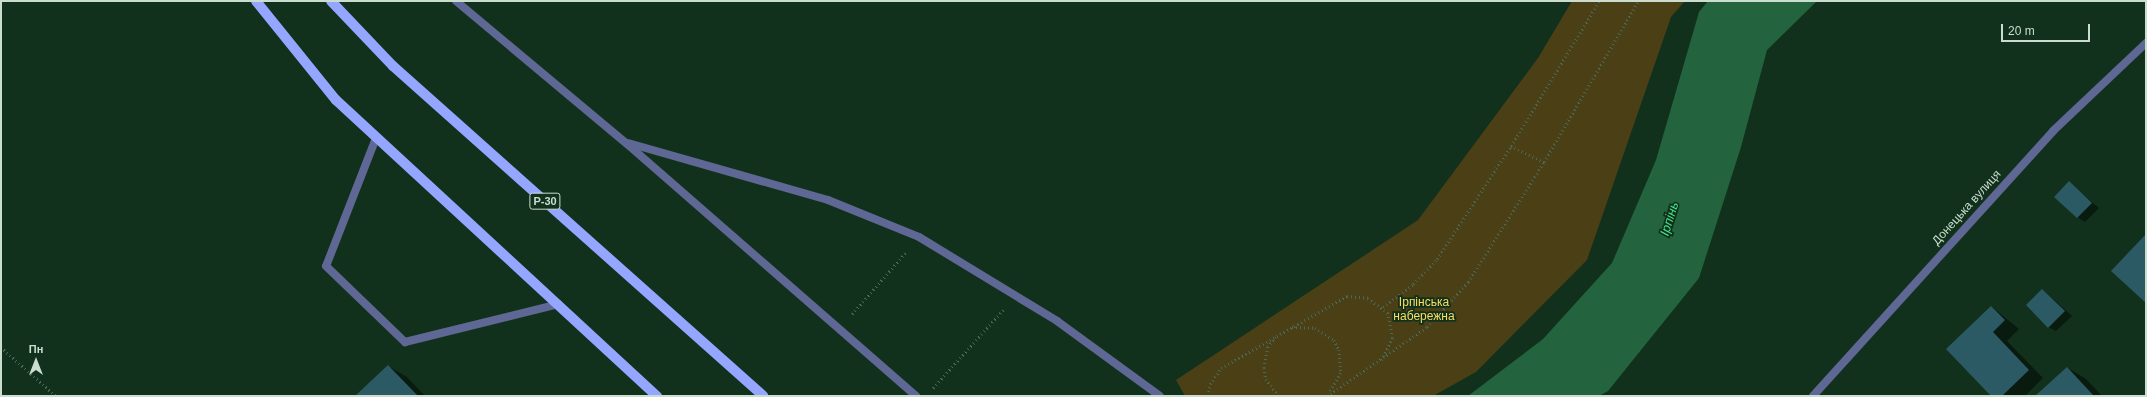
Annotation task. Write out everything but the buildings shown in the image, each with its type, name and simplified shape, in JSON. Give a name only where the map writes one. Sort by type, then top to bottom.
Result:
[{"type":"main road","points":[[256,1],[317,79],[376,138],[657,396]]},
{"type":"main road","name":"Р-30","points":[[331,1],[393,66],[763,396]]},
{"type":"street","points":[[456,1],[626,143],[916,396]]},
{"type":"street","name":"Донецька вулиця","points":[[1813,396],[2054,131],[2146,43]]},
{"type":"street","points":[[376,138],[326,266],[405,342],[558,304]]},
{"type":"street","points":[[626,143],[733,170],[828,200],[919,237],[1017,295],[1160,396]]},
{"type":"path","points":[[1383,307],[1412,284],[1437,259],[1511,146],[1599,1]]},
{"type":"path","points":[[1326,396],[1379,363],[1427,327],[1468,282],[1544,162],[1638,1]]},
{"type":"path","points":[[1511,146],[1544,162]]},
{"type":"path","points":[[839,328],[919,237]]},
{"type":"path","points":[[932,390],[1017,295]]},
{"type":"path","points":[[1208,396],[1210,384],[1221,368],[1283,331],[1347,296],[1368,298],[1383,307],[1394,332],[1391,344],[1379,363]]},
{"type":"path","points":[[1280,396],[1266,379],[1264,368],[1268,347],[1283,331],[1293,327],[1315,328],[1334,340],[1342,361],[1341,373],[1326,396]]},
{"type":"path","points":[[1,347],[56,396]]},
{"type":"green space","name":"Ірпінська набережна","points":[[1572,1],[1685,1],[1671,17],[1587,260],[1476,372],[1433,396],[1185,396],[1176,380],[1418,220],[1538,58]]},
{"type":"water","name":"Ірпінь","points":[[1708,1],[1817,1],[1767,50],[1741,147],[1699,278],[1608,391],[1599,396],[1468,396],[1543,339],[1612,263],[1656,160],[1699,12]]}]
